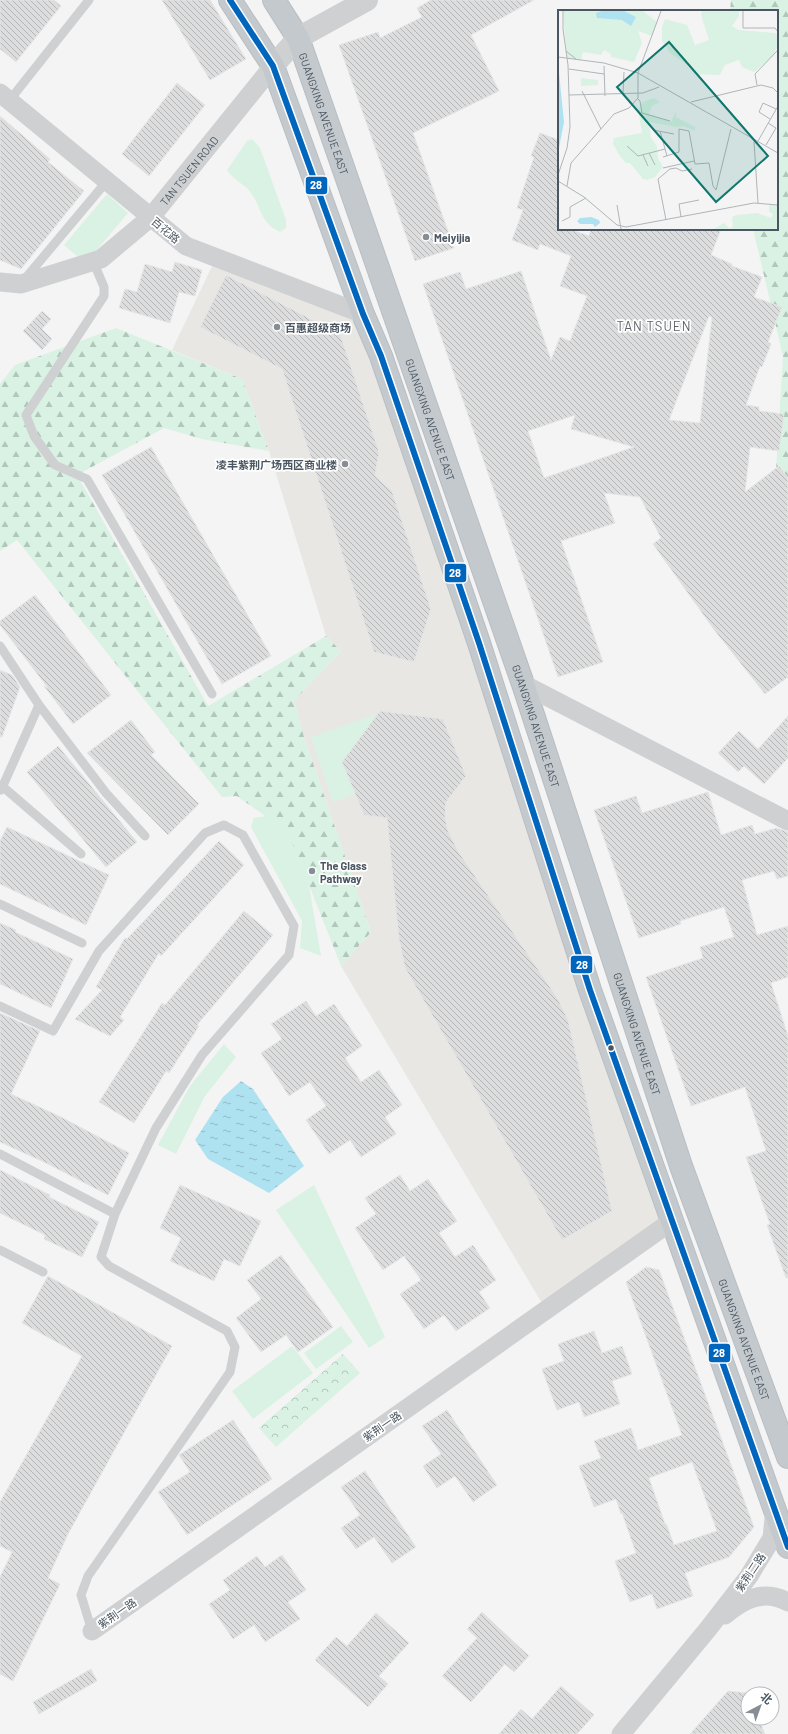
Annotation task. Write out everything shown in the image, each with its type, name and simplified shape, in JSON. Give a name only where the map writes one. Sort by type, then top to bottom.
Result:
[{"type":"highway","points":[[230,0],[273,66],[363,314],[381,356],[476,635],[590,990],[788,1547]]},
{"type":"highway","name":"GUANGXING AVENUE EAST","points":[[274,0],[298,38],[523,684],[681,1166],[788,1457]]},
{"type":"street","points":[[273,66],[298,38],[367,0]]},
{"type":"street","name":"TAN TSUEN ROAD","points":[[0,282],[21,284],[101,259],[151,217],[273,66]]},
{"type":"street","name":"百花路","points":[[5,97],[186,246],[363,314]]},
{"type":"street","points":[[523,684],[788,821]]},
{"type":"street","name":"紫荆一路","points":[[92,1631],[672,1221]]},
{"type":"street","name":"紫荆二路","points":[[621,1734],[708,1629],[749,1576],[772,1538],[775,1508]]},
{"type":"street","name":"紫荆二路","points":[[708,1629],[740,1603],[763,1596],[779,1597],[788,1602]]},
{"type":"lane","points":[[5,97],[89,0]]},
{"type":"lane","points":[[21,284],[107,182]]},
{"type":"lane","points":[[93,261],[104,287],[104,296],[26,415],[34,436],[55,465],[87,480],[212,694]]},
{"type":"lane","points":[[0,646],[39,705],[106,793],[145,836]]},
{"type":"lane","points":[[39,705],[1,788],[81,854]]},
{"type":"lane","points":[[0,1006],[53,1031],[99,951],[205,833],[224,825],[243,835],[294,926],[289,955],[202,1055],[156,1128],[115,1214],[102,1257],[109,1266],[227,1331],[235,1347],[230,1372],[88,1576],[81,1595],[92,1631]]},
{"type":"lane","points":[[0,904],[82,943]]},
{"type":"lane","points":[[0,1154],[115,1214]]},
{"type":"lane","points":[[0,1250],[43,1272]]},
{"type":"shaded area","points":[[216,258],[363,314],[672,1221],[546,1310],[341,966],[371,932],[304,737],[294,701],[341,651],[326,636],[269,451],[242,379],[172,350]]},
{"type":"green space","points":[[731,0],[788,0],[788,481],[776,470],[783,356],[753,230],[778,230],[778,10],[730,10]]},
{"type":"green space","points":[[252,139],[260,148],[286,220],[286,228],[280,232],[273,228],[265,220],[251,193],[246,187],[232,177],[227,170],[247,141]]},
{"type":"green space","points":[[107,194],[128,213],[96,251],[78,257],[64,245]]},
{"type":"green space","points":[[116,328],[242,379],[269,451],[202,439],[164,428],[77,475],[208,706],[326,636],[341,651],[294,701],[304,737],[371,932],[341,966],[288,832],[237,796],[222,797],[17,540],[0,551],[0,384],[15,365]]},
{"type":"green space","points":[[380,713],[403,778],[333,802],[311,737]]},
{"type":"green space","points":[[284,813],[302,845],[321,956],[300,948],[302,921],[251,827],[254,818]]},
{"type":"green space","points":[[224,1044],[236,1057],[205,1096],[176,1154],[158,1145],[190,1086]]},
{"type":"green space","points":[[314,1185],[385,1337],[369,1348],[276,1210]]},
{"type":"green space","points":[[341,1326],[353,1342],[316,1369],[304,1353]]},
{"type":"green space","points":[[292,1346],[313,1373],[253,1419],[232,1391]]},
{"type":"green space","points":[[343,1354],[360,1373],[276,1447],[259,1428]]},
{"type":"water","points":[[241,1081],[253,1089],[304,1166],[269,1193],[208,1159],[195,1140],[223,1097]]},
{"type":"building","points":[[0,0],[54,0],[61,6],[16,62],[0,49]]},
{"type":"building","points":[[162,0],[210,0],[246,59],[210,80]]},
{"type":"building","points":[[431,0],[534,0],[471,35],[499,91],[413,133],[454,248],[415,261],[339,45],[378,32],[380,38],[422,17],[417,8]]},
{"type":"building","points":[[177,83],[205,105],[149,176],[122,154]]},
{"type":"building","points":[[0,116],[50,159],[48,162],[84,191],[21,269],[0,260]]},
{"type":"building","points":[[540,133],[558,140],[558,230],[572,230],[589,236],[591,230],[721,230],[711,255],[732,264],[732,266],[762,277],[754,297],[782,307],[768,342],[771,344],[762,367],[760,366],[746,405],[759,407],[759,411],[784,414],[779,451],[750,447],[745,492],[779,466],[788,478],[788,677],[765,694],[715,631],[653,544],[661,538],[640,497],[604,493],[615,523],[561,541],[603,662],[558,677],[423,284],[460,272],[466,289],[521,271],[551,360],[560,337],[570,341],[587,296],[560,286],[571,256],[540,244],[538,250],[512,240],[523,210],[517,208],[534,157],[531,156]],"holes":[[[709,316],[712,317],[700,423],[669,420]],[[575,415],[571,429],[634,447],[544,478],[528,431]]]},
{"type":"building","points":[[175,262],[202,270],[195,296],[179,292],[170,323],[119,308],[125,289],[137,292],[145,264],[172,272]]},
{"type":"building","name":"凌丰紫荆广场西区商业楼","points":[[226,275],[340,334],[379,452],[375,476],[392,491],[431,609],[414,662],[374,652],[282,369],[200,327]]},
{"type":"building","points":[[42,311],[51,319],[42,329],[52,339],[42,350],[23,331]]},
{"type":"building","points":[[151,447],[271,656],[222,684],[102,475]]},
{"type":"building","points":[[35,595],[111,695],[73,724],[44,686],[48,688],[0,625],[0,621]]},
{"type":"building","points":[[0,670],[12,675],[20,687],[2,737],[0,737]]},
{"type":"building","points":[[380,711],[443,719],[466,776],[446,802],[445,818],[448,831],[458,851],[558,999],[568,1020],[612,1211],[562,1240],[405,968],[399,939],[387,818],[364,815],[342,762]]},
{"type":"building","points":[[788,716],[788,758],[764,784],[744,766],[738,772],[718,753],[739,731],[758,749]]},
{"type":"building","points":[[131,720],[155,752],[151,755],[199,804],[168,835],[87,753]]},
{"type":"building","points":[[58,746],[137,842],[106,867],[27,772]]},
{"type":"building","points":[[708,792],[721,835],[752,825],[755,834],[777,828],[788,832],[788,876],[777,879],[774,871],[742,880],[757,935],[788,926],[788,977],[771,983],[788,1036],[788,1278],[786,1278],[767,1225],[770,1224],[746,1157],[766,1151],[745,1087],[691,1106],[646,977],[703,958],[700,947],[734,937],[724,907],[680,921],[681,924],[639,938],[594,810],[636,796],[642,813]]},
{"type":"building","points":[[7,827],[109,875],[86,925],[0,884],[0,841]]},
{"type":"building","points":[[219,841],[244,865],[161,956],[159,953],[120,1017],[124,1020],[110,1036],[75,1019],[102,990],[96,987],[125,938],[127,939]]},
{"type":"building","points":[[244,911],[273,935],[197,1025],[199,1026],[169,1073],[166,1071],[134,1123],[99,1102],[162,1003],[165,1005]]},
{"type":"building","points":[[0,923],[16,930],[15,932],[73,959],[51,1008],[0,984]]},
{"type":"building","points":[[306,1001],[316,1016],[334,1004],[362,1046],[345,1058],[361,1082],[379,1070],[402,1105],[385,1117],[396,1134],[361,1157],[350,1140],[329,1154],[306,1120],[326,1106],[310,1082],[289,1096],[261,1053],[282,1039],[271,1024]]},
{"type":"building","points":[[0,1013],[40,1031],[11,1094],[61,1117],[129,1153],[108,1195],[46,1163],[0,1142]]},
{"type":"building","points":[[0,1170],[99,1222],[82,1257],[44,1239],[45,1235],[0,1213]]},
{"type":"building","points":[[400,1175],[410,1191],[428,1179],[457,1221],[439,1233],[455,1257],[473,1245],[496,1280],[479,1292],[490,1308],[456,1331],[444,1315],[424,1329],[400,1294],[421,1280],[404,1256],[383,1270],[355,1228],[376,1214],[365,1198]]},
{"type":"building","points":[[180,1185],[261,1221],[240,1266],[224,1259],[214,1281],[170,1261],[181,1238],[160,1228]]},
{"type":"building","points":[[281,1255],[333,1327],[298,1352],[286,1335],[261,1352],[236,1318],[261,1299],[247,1280]]},
{"type":"building","points":[[646,1267],[659,1270],[754,1527],[729,1557],[685,1573],[693,1596],[657,1609],[652,1594],[630,1602],[615,1561],[636,1553],[622,1513],[621,1514],[616,1499],[594,1507],[579,1466],[601,1458],[594,1441],[631,1428],[638,1450],[682,1435],[626,1282]],"holes":[[[692,1462],[717,1531],[674,1545],[649,1478]]]},
{"type":"building","points":[[48,1276],[172,1346],[68,1534],[48,1578],[60,1584],[13,1681],[0,1674],[0,1577],[12,1552],[0,1546],[0,1502],[82,1356],[22,1323]]},
{"type":"building","points":[[594,1331],[602,1353],[622,1346],[632,1374],[612,1381],[620,1404],[584,1417],[579,1402],[557,1410],[542,1369],[564,1361],[558,1344]]},
{"type":"building","points":[[447,1410],[497,1485],[473,1502],[455,1476],[437,1488],[423,1466],[441,1454],[422,1426]]},
{"type":"building","points":[[233,1420],[272,1479],[187,1535],[158,1492],[190,1472],[179,1455]]},
{"type":"building","points":[[365,1471],[416,1547],[392,1563],[374,1537],[356,1549],[341,1528],[360,1515],[341,1487]]},
{"type":"building","points":[[282,1555],[306,1590],[288,1602],[300,1619],[265,1642],[254,1625],[233,1639],[209,1604],[230,1590],[223,1580],[257,1556],[265,1567]]},
{"type":"building","points":[[482,1612],[529,1656],[514,1672],[505,1664],[471,1702],[442,1676],[477,1638],[467,1629]]},
{"type":"building","points":[[376,1613],[409,1643],[379,1676],[388,1684],[368,1707],[315,1660],[336,1637],[347,1646]]},
{"type":"building","points":[[91,1669],[97,1681],[39,1714],[33,1702]]},
{"type":"building","points":[[561,1686],[594,1715],[577,1734],[499,1734],[521,1709],[532,1719]]},
{"type":"building","points":[[728,1691],[740,1692],[740,1726],[762,1726],[765,1734],[690,1734]]},
{"type":"transit line","name":"28","points":[[230,0],[273,66],[363,314],[381,356],[479,643],[590,990],[788,1547]]},
{"type":"place","name":"Meiyijia","points":[[426,237]]},
{"type":"place","name":"百惠超级商场","points":[[277,327]]},
{"type":"place","name":"凌丰紫荆广场西区商业楼","points":[[345,464]]},
{"type":"place","name":"The Glass Pathway","points":[[312,871]]},
{"type":"district","name":"TAN TSUEN","points":[[654,326]]}]
